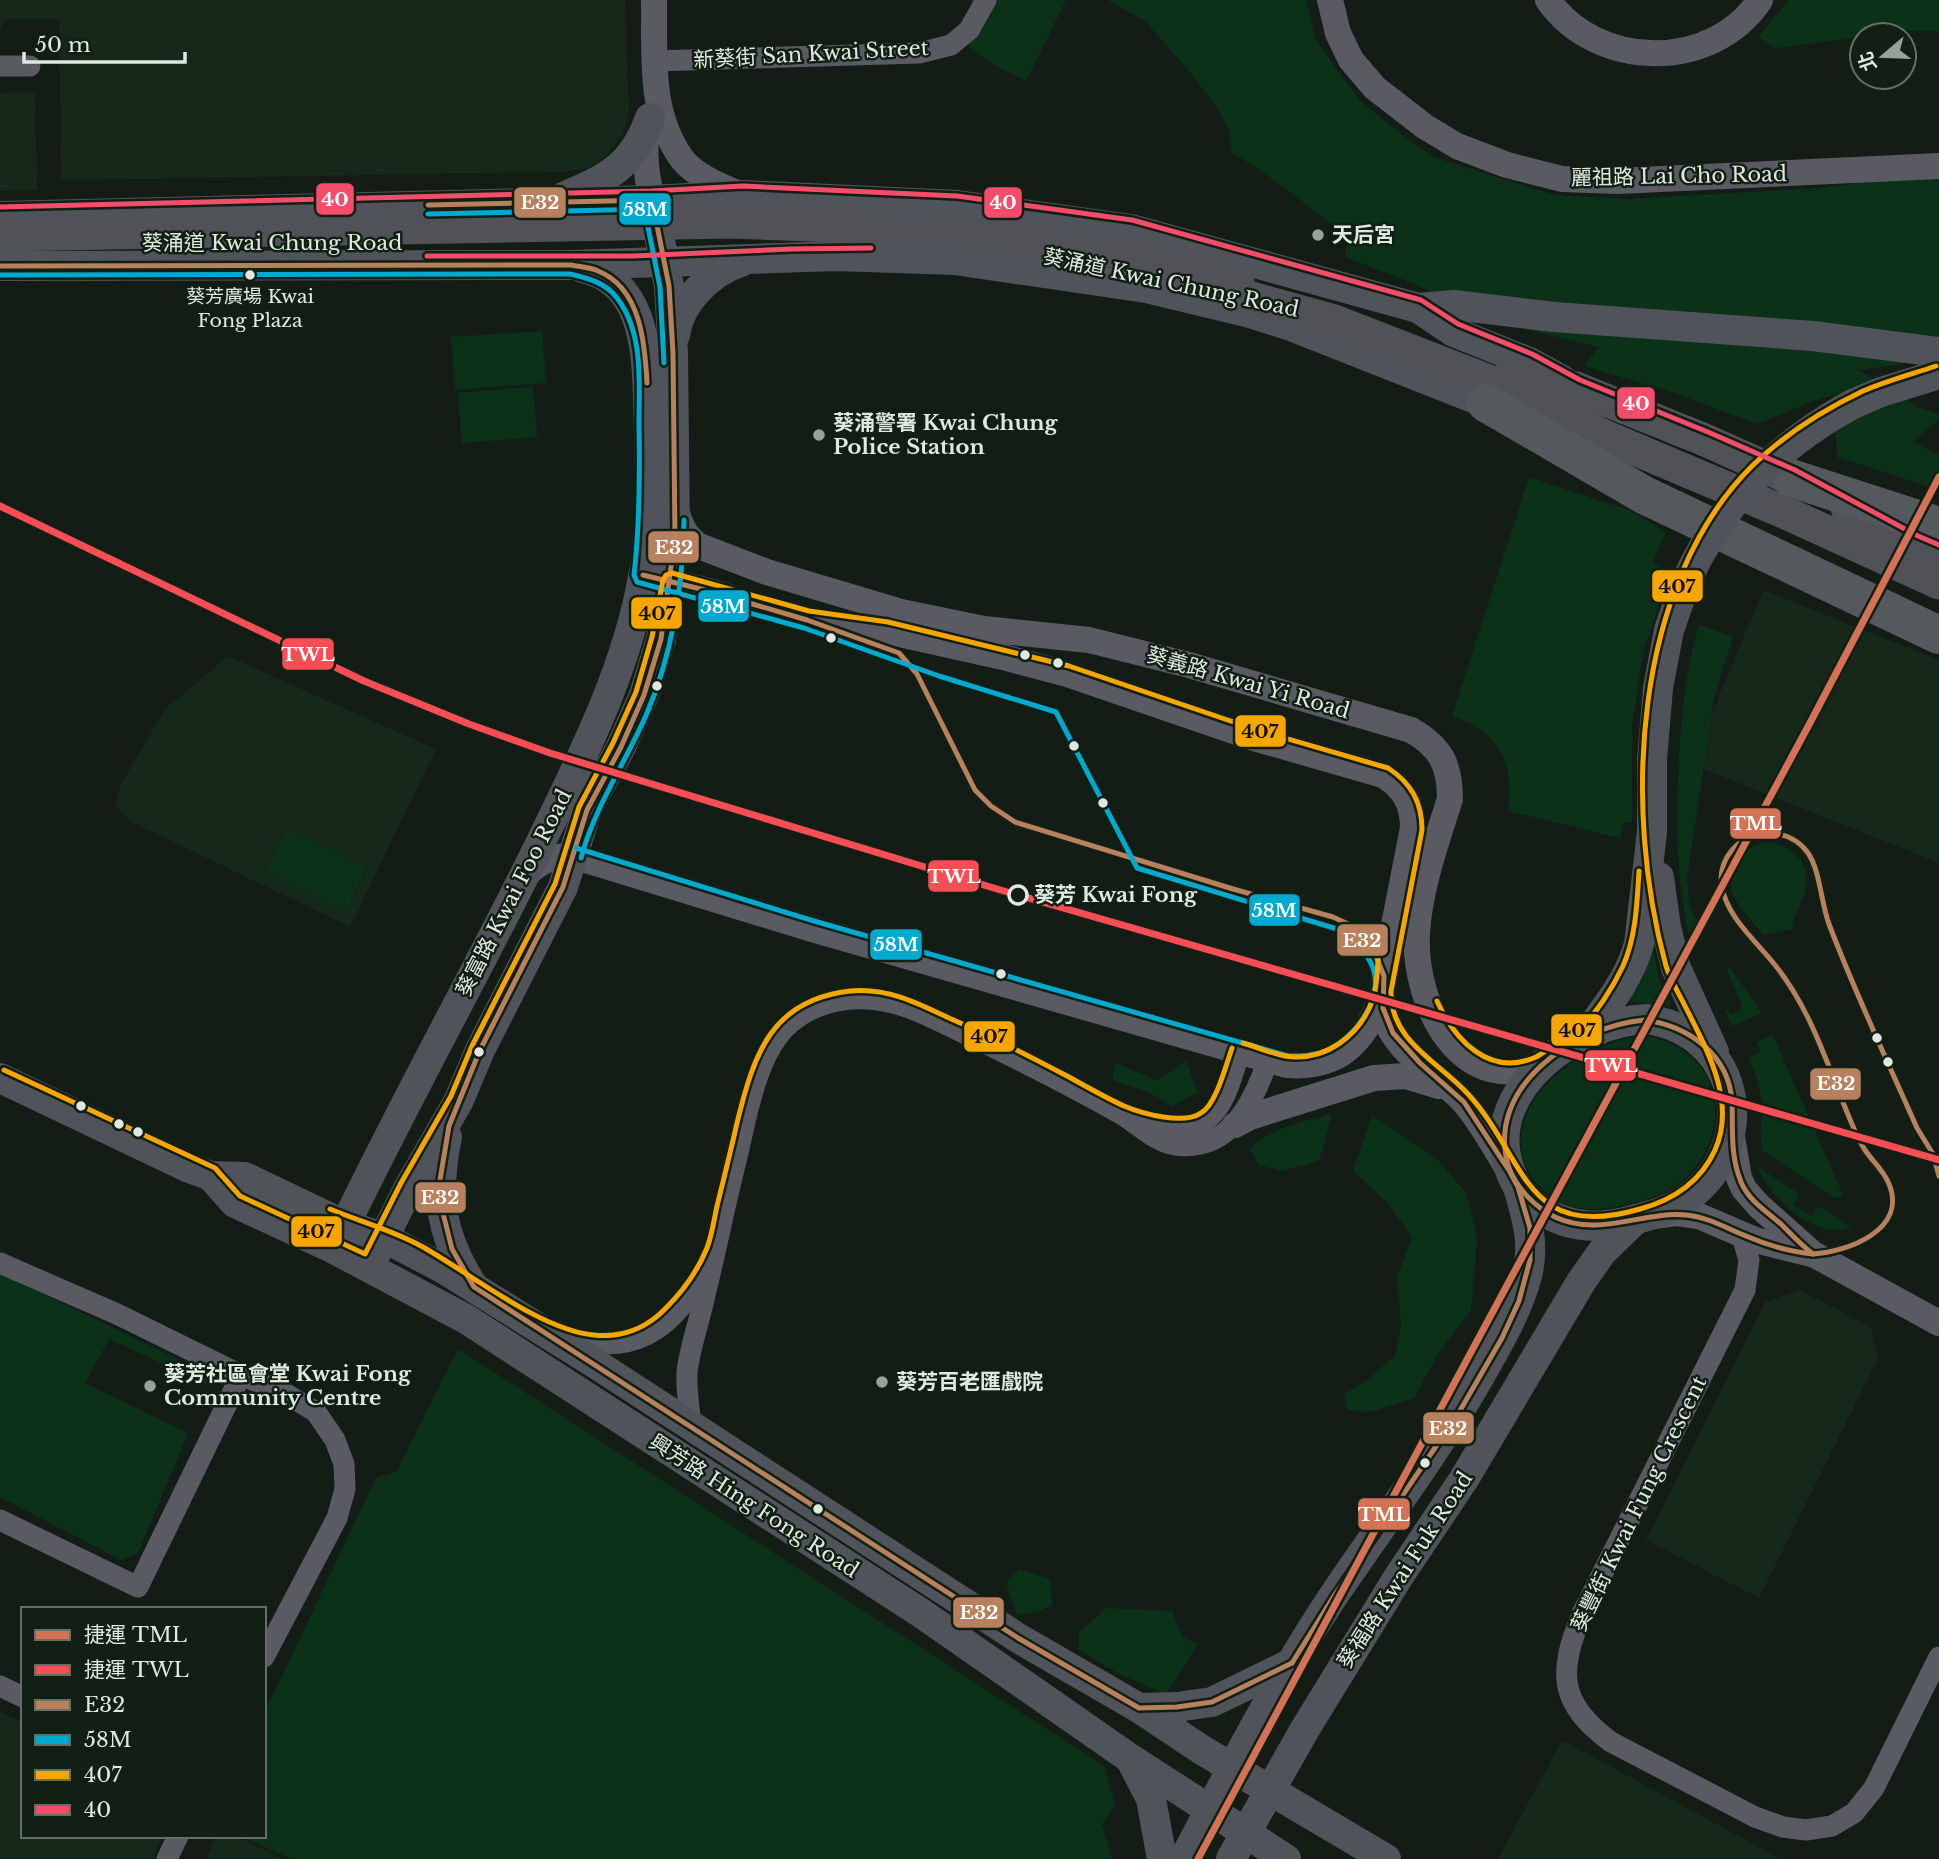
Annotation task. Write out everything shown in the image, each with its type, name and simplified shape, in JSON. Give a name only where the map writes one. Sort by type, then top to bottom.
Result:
[{"type":"highway","points":[[1486,403],[1644,495],[1939,635]]},
{"type":"highway","points":[[1791,478],[1939,526]]},
{"type":"main road","points":[[549,202],[595,182],[625,163],[643,138],[650,118]]},
{"type":"main road","name":"葵涌道 Kwai Chung Road","points":[[0,216],[652,200],[743,195],[957,205],[1131,229],[1418,308],[1454,332],[1529,362],[1576,388],[1791,478],[1914,544],[1939,554]]},
{"type":"main road","name":"葵富路 Kwai Foo Road","points":[[340,1237],[524,876],[613,685],[630,632],[675,537],[673,353],[669,286],[652,200]]},
{"type":"main road","name":"葵涌道 Kwai Chung Road","points":[[0,235],[729,222],[934,229],[1124,253],[1236,287],[1379,337],[1522,394],[1604,436],[1786,513],[1939,583]]},
{"type":"main road","name":"葵涌道 Kwai Chung Road","points":[[0,246],[729,238],[842,239],[946,244],[1043,253],[1299,296],[1527,379],[1576,388]]},
{"type":"main road","name":"葵涌道 Kwai Chung Road","points":[[0,266],[665,264],[836,256],[956,260],[1146,288],[1216,304],[1291,326],[1486,403],[1604,436]]},
{"type":"main road","points":[[673,353],[676,326],[684,307],[697,291],[727,266],[779,257]]},
{"type":"main road","name":"葵富路 Kwai Foo Road","points":[[369,1266],[409,1187],[459,1100],[480,1050],[563,887],[587,810],[621,747],[644,695],[661,639],[657,578],[649,531],[645,345],[634,310],[618,285],[597,271],[571,265]]},
{"type":"main road","points":[[1418,308],[1454,305],[1554,317],[1813,336],[1939,352]]},
{"type":"main road","points":[[1584,1036],[1621,987],[1635,959],[1642,928],[1652,832],[1652,759],[1658,688],[1669,630],[1686,581],[1715,527],[1754,477],[1801,435],[1853,404],[1881,392],[1939,374]]},
{"type":"main road","points":[[1652,832],[1666,927],[1676,968],[1723,1070],[1732,1100],[1731,1131],[1719,1161],[1698,1189],[1684,1200],[1645,1217],[1603,1226],[1571,1223],[1542,1211],[1514,1180],[1503,1140],[1510,1107],[1517,1093],[1547,1061],[1584,1036],[1615,1023],[1631,1020],[1663,1022],[1679,1027],[1704,1045],[1723,1070]]},
{"type":"main road","name":"興芳路 Hing Fong Road","points":[[0,1078],[211,1176],[235,1203],[340,1237],[383,1237],[474,1287],[1018,1639],[1139,1708],[1202,1750],[1386,1859]]},
{"type":"main road","points":[[459,1100],[450,1126],[441,1169],[441,1205],[452,1249],[474,1287]]},
{"type":"main road","name":"葵福路 Kwai Fuk Road","points":[[1184,1859],[1232,1767],[1292,1663],[1334,1596],[1458,1414],[1502,1338],[1519,1301],[1530,1259],[1530,1228],[1514,1180]]},
{"type":"main road","name":"葵福路 Kwai Fuk Road","points":[[1231,1859],[1305,1729],[1399,1576],[1464,1479],[1581,1282],[1602,1252],[1645,1217]]},
{"type":"main road","name":"興芳路 Hing Fong Road","points":[[340,1237],[369,1266],[466,1319],[921,1614],[1128,1756],[1286,1859]]},
{"type":"main road","points":[[1139,1708],[1177,1707],[1212,1702],[1292,1663]]},
{"type":"main road","points":[[1128,1756],[1151,1799],[1161,1859]]},
{"type":"street","points":[[654,0],[655,87],[660,113],[683,161],[721,187],[743,195]]},
{"type":"street","name":"新葵街 San Kwai Street","points":[[656,61],[919,53],[951,45],[969,30],[986,0]]},
{"type":"street","name":"麗祖路 Lai Cho Road","points":[[1330,0],[1338,33],[1351,60],[1375,88],[1457,146],[1486,158],[1562,179],[1618,181],[1939,166]]},
{"type":"street","points":[[1548,0],[1571,24],[1595,40],[1628,51],[1660,54],[1694,48],[1724,35],[1748,15],[1760,0]]},
{"type":"street","points":[[652,200],[645,171],[644,145],[650,118],[656,61]]},
{"type":"street","points":[[0,66],[30,66]]},
{"type":"street","name":"葵義路 Kwai Yi Road","points":[[675,504],[680,524],[690,540],[712,552],[767,572],[901,612],[984,629],[1089,640],[1405,728],[1426,738],[1438,750],[1446,765],[1450,782],[1450,799],[1418,920],[1418,962],[1430,1007],[1445,1036],[1468,1060],[1480,1066],[1508,1072],[1535,1067],[1547,1061]]},
{"type":"street","points":[[657,578],[807,620],[898,633],[1066,674],[1254,738],[1384,775],[1404,791],[1413,815],[1413,828],[1389,947],[1382,999],[1385,1018],[1398,1040],[1464,1102],[1514,1180]]},
{"type":"street","points":[[1131,697],[1119,689],[1115,676],[1118,663],[1129,654],[1143,654]]},
{"type":"street","points":[[524,876],[541,861],[558,855],[573,856],[812,929],[1268,1060],[1301,1066],[1329,1060],[1342,1054],[1363,1035],[1382,999]]},
{"type":"street","points":[[691,1425],[687,1371],[753,1095],[767,1054],[784,1029],[802,1014],[826,1003],[855,999],[878,1000],[902,1006],[993,1047],[1123,1115],[1166,1143],[1176,1146],[1209,1141],[1235,1125],[1270,1111],[1390,1075],[1422,1079],[1451,1092],[1464,1102]]},
{"type":"street","points":[[1123,1115],[1175,1128],[1208,1120],[1217,1112],[1223,1101],[1240,1051]]},
{"type":"street","points":[[1235,1125],[1249,1106],[1268,1060]]},
{"type":"street","points":[[1731,1131],[1744,1189],[1759,1206],[1813,1254],[1939,1322]]},
{"type":"street","points":[[1645,1217],[1677,1213],[1699,1216],[1755,1240],[1813,1254]]},
{"type":"street","name":"葵豐街 Kwai Fung Crescent","points":[[1741,1233],[1749,1260],[1745,1290],[1582,1614],[1567,1659],[1570,1695],[1579,1714],[1611,1742],[1755,1816],[1783,1827],[1807,1830],[1832,1826],[1854,1813],[1874,1788],[1939,1657]]},
{"type":"street","points":[[529,1321],[580,1342],[621,1343],[642,1337],[664,1326],[681,1310],[716,1250]]},
{"type":"street","points":[[0,1262],[288,1395],[316,1412],[335,1440],[344,1464],[345,1489],[337,1518],[266,1653]]},
{"type":"street","points":[[0,1520],[138,1587],[242,1375]]},
{"type":"street","points":[[0,1686],[21,1696]]},
{"type":"street","points":[[167,1859],[177,1838]]},
{"type":"shaded area","points":[[0,0],[625,0],[629,114],[623,134],[607,155],[590,167],[565,172],[61,180],[59,19],[6,19],[0,29]]},
{"type":"shaded area","points":[[35,92],[37,190],[0,191],[0,93]]},
{"type":"shaded area","points":[[1763,590],[1939,660],[1939,863],[1691,764]]},
{"type":"shaded area","points":[[228,656],[436,749],[350,927],[130,821],[115,806],[122,782],[166,708]]},
{"type":"shaded area","points":[[1800,1290],[1871,1327],[1878,1359],[1759,1598],[1646,1540],[1765,1302]]},
{"type":"shaded area","points":[[0,1712],[21,1721],[21,1838],[161,1838],[152,1859],[0,1859]]},
{"type":"shaded area","points":[[1562,1740],[1781,1859],[1498,1859]]},
{"type":"shaded area","points":[[215,1838],[240,1838],[282,1859],[206,1859]]},
{"type":"green space","points":[[971,0],[1066,0],[1026,81],[996,66],[969,47]]},
{"type":"green space","points":[[1108,0],[1306,0],[1316,40],[1360,101],[1406,138],[1433,157],[1554,195],[1629,199],[1819,188],[1939,173],[1939,350],[1902,364],[1859,370],[1919,408],[1939,414],[1939,419],[1913,442],[1939,455],[1939,490],[1837,457],[1833,395],[1758,424],[1674,393],[1584,366],[1599,347],[1495,322],[1415,284],[1345,257],[1348,236],[1262,171],[1231,152],[1229,130],[1216,106],[1188,70],[1145,21]]},
{"type":"green space","points":[[1789,0],[1939,0],[1939,32],[1918,30],[1918,21],[1848,21],[1848,39],[1776,48],[1758,37]]},
{"type":"green space","points":[[542,331],[546,383],[455,390],[451,337]]},
{"type":"green space","points":[[533,387],[537,437],[462,443],[458,393]]},
{"type":"green space","points":[[1529,477],[1629,510],[1666,532],[1653,562],[1670,574],[1643,652],[1632,725],[1632,822],[1624,822],[1620,838],[1508,811],[1509,777],[1500,751],[1482,731],[1452,716]]},
{"type":"green space","points":[[1699,625],[1733,637],[1714,698],[1687,878],[1690,907],[1702,933],[1691,942],[1680,881],[1677,801],[1684,702]]},
{"type":"green space","points":[[287,828],[367,867],[346,911],[266,872]]},
{"type":"green space","points":[[1766,842],[1792,851],[1803,864],[1807,882],[1792,929],[1763,935],[1733,895],[1731,876],[1742,854]]},
{"type":"green space","points":[[1653,941],[1658,978],[1671,1003],[1669,1006],[1628,1001],[1643,979]]},
{"type":"green space","points":[[1729,966],[1762,1013],[1732,1026],[1724,1009],[1732,1014],[1741,1010],[1742,1006],[1726,967]]},
{"type":"green space","points":[[1773,1035],[1843,1195],[1835,1198],[1763,1151],[1760,1094],[1749,1057],[1761,1052],[1756,1042]]},
{"type":"green space","points":[[1646,1036],[1671,1043],[1690,1056],[1704,1073],[1712,1092],[1715,1114],[1712,1136],[1702,1157],[1680,1183],[1645,1200],[1587,1209],[1557,1200],[1530,1175],[1524,1160],[1521,1136],[1527,1114],[1539,1093],[1556,1075],[1578,1059],[1600,1047],[1624,1039]]},
{"type":"green space","points":[[1186,1061],[1198,1092],[1172,1106],[1148,1092],[1113,1080],[1115,1062],[1157,1081]]},
{"type":"green space","points":[[1332,1114],[1319,1161],[1282,1171],[1259,1165],[1250,1149],[1278,1130]]},
{"type":"green space","points":[[1372,1115],[1438,1160],[1467,1194],[1477,1238],[1471,1310],[1439,1352],[1414,1398],[1370,1412],[1348,1410],[1344,1394],[1367,1380],[1395,1356],[1401,1325],[1397,1277],[1412,1237],[1388,1203],[1353,1171]]},
{"type":"green space","points":[[1758,1167],[1799,1194],[1793,1205],[1812,1216],[1819,1206],[1851,1227],[1838,1230],[1824,1228],[1796,1214],[1772,1191]]},
{"type":"green space","points":[[0,1273],[203,1371],[208,1385],[109,1339],[85,1383],[188,1433],[138,1553],[121,1560],[0,1497]]},
{"type":"green space","points":[[458,1349],[1104,1766],[1115,1805],[1102,1824],[1112,1859],[292,1859],[245,1838],[266,1838],[266,1710],[376,1478],[397,1471]]},
{"type":"green space","points":[[1019,1569],[1050,1579],[1052,1605],[1039,1611],[1017,1615],[1006,1583]]},
{"type":"green space","points":[[1106,1608],[1172,1611],[1182,1637],[1198,1644],[1166,1694],[1117,1673],[1078,1649],[1079,1633]]},
{"type":"metro line","name":"TML","points":[[1198,1859],[1811,721],[1939,477]]},
{"type":"metro line","name":"TWL","points":[[0,506],[364,681],[469,724],[550,753],[997,889],[1939,1160]]},
{"type":"transit line","name":"40","points":[[0,207],[652,191],[743,186],[957,196],[1132,220],[1421,300],[1458,324],[1532,354],[1580,380],[1795,470],[1939,545]]},
{"type":"transit line","name":"E32","points":[[652,200],[669,286],[673,353],[675,538],[661,639],[644,695],[621,747],[587,810],[563,887],[480,1050],[449,1126],[439,1186],[452,1249],[474,1287],[1018,1638],[1139,1708],[1177,1707],[1212,1702],[1292,1663]]},
{"type":"transit line","name":"E32","points":[[428,205],[652,200]]},
{"type":"transit line","name":"58M","points":[[643,202],[660,287],[664,363]]},
{"type":"transit line","name":"58M","points":[[428,214],[652,209]]},
{"type":"transit line","name":"40","points":[[427,256],[633,256],[871,248]]},
{"type":"transit line","name":"E32","points":[[0,266],[571,265],[588,268],[612,279],[624,290],[632,304],[642,335],[647,383]]},
{"type":"transit line","name":"58M","points":[[0,275],[570,274],[602,285],[613,293],[626,312],[636,342],[638,358],[639,499],[634,575],[637,582],[804,628],[939,676],[1056,712],[1137,868],[1337,929],[1367,956],[1373,968],[1374,993],[1364,1017],[1337,1045],[1317,1054],[1288,1056],[814,921],[576,848]]},
{"type":"transit line","name":"407","points":[[4,1070],[215,1168],[240,1196],[365,1254],[401,1183],[451,1096],[472,1046],[555,884],[579,807],[636,692],[652,637],[663,580],[666,575],[672,573],[809,611],[888,622],[1069,666],[1257,730],[1388,768],[1403,780],[1414,794],[1420,811],[1422,830],[1391,991],[1398,1024],[1418,1049],[1468,1094],[1488,1119],[1532,1188],[1550,1204],[1572,1214],[1601,1216],[1640,1209],[1664,1201],[1693,1181],[1709,1162],[1721,1131],[1723,1113],[1716,1075],[1666,966],[1652,905],[1644,839],[1643,771],[1648,702],[1661,636],[1682,573],[1712,516],[1752,466],[1777,444],[1833,406],[1863,391],[1936,366]]},
{"type":"transit line","name":"58M","points":[[581,858],[594,820],[639,731],[664,666],[679,594],[684,520]]},
{"type":"transit line","name":"E32","points":[[643,575],[807,620],[899,653],[917,674],[975,790],[991,806],[1015,822],[1333,917],[1348,924],[1375,954],[1384,976],[1383,1008],[1393,1033],[1420,1063],[1464,1102],[1510,1172],[1518,1187],[1530,1228],[1530,1260],[1519,1301],[1502,1338],[1458,1414],[1334,1596],[1292,1663]]},
{"type":"transit line","name":"E32","points":[[1813,1254],[1842,1249],[1871,1235],[1882,1226],[1890,1214],[1893,1200],[1887,1179],[1865,1150],[1855,1131],[1800,1003],[1775,965],[1736,919],[1725,898],[1721,882],[1723,866],[1730,852],[1742,841],[1752,836],[1772,833],[1792,839],[1808,853],[1815,868],[1826,916],[1839,950],[1917,1128],[1933,1154],[1939,1176]]},
{"type":"transit line","name":"407","points":[[1437,1001],[1463,1041],[1489,1059],[1519,1062],[1542,1054],[1590,1018],[1619,974],[1633,932],[1639,871]]},
{"type":"transit line","name":"407","points":[[1243,1043],[1279,1055],[1300,1057],[1314,1055],[1339,1044],[1359,1024],[1373,999],[1379,950]]},
{"type":"transit line","name":"407","points":[[330,1209],[410,1240],[528,1312],[551,1323],[573,1331],[614,1335],[651,1321],[690,1280],[707,1248],[743,1098],[759,1053],[784,1019],[801,1006],[823,996],[850,991],[876,991],[901,997],[993,1038],[1124,1106],[1152,1115],[1174,1118],[1194,1116],[1206,1109],[1220,1084],[1232,1048]]},
{"type":"transit line","name":"E32","points":[[1645,1020],[1661,1023],[1691,1036],[1704,1045],[1714,1057],[1729,1085],[1734,1152],[1737,1172],[1744,1189],[1813,1254],[1770,1245],[1694,1216],[1669,1215],[1604,1225],[1572,1223],[1540,1208],[1517,1183],[1509,1168],[1505,1139],[1509,1112],[1522,1087],[1541,1066],[1564,1048],[1591,1034],[1645,1020]]},
{"type":"place","name":"天后宮","points":[[1318,235]]},
{"type":"place","name":"葵芳廣場 Kwai Fong Plaza","points":[[250,275]]},
{"type":"place","name":"葵涌警署 Kwai Chung Police Station","points":[[819,435]]},
{"type":"place","name":"葵芳 Kwai Fong","points":[[1018,895]]},
{"type":"place","name":"葵芳百老匯戲院","points":[[882,1382]]},
{"type":"place","name":"葵芳社區會堂 Kwai Fong Community Centre","points":[[150,1386]]}]
